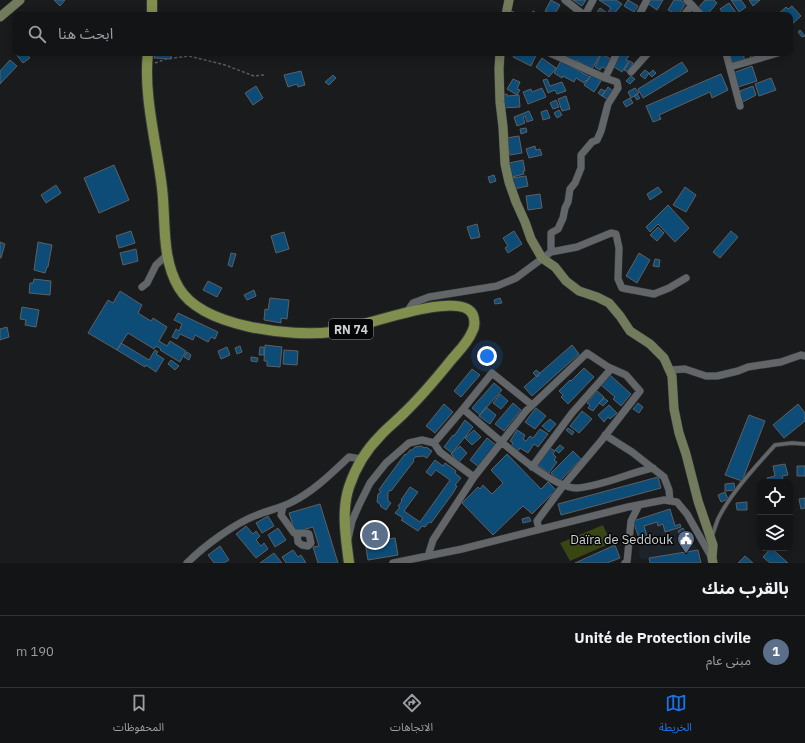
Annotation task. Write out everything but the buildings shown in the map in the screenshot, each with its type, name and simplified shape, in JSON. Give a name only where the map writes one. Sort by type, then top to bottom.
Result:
[{"type":"main road","points":[[152,0],[152,12]]},
{"type":"main road","name":"RN 74","points":[[148,56],[151,114],[162,190],[167,254],[179,288],[196,306],[206,312],[243,325],[290,333],[312,334],[350,329],[407,312],[455,305],[461,306],[470,311],[474,318],[473,332],[465,343],[429,387],[401,417],[379,437],[362,459],[349,487],[345,505],[349,563]]},
{"type":"street","points":[[0,17],[20,0]]},
{"type":"street","points":[[507,12],[509,0]]},
{"type":"street","points":[[565,0],[580,12]]},
{"type":"street","points":[[586,12],[593,0]]},
{"type":"street","points":[[641,12],[647,0]]},
{"type":"street","points":[[689,3],[698,12]]},
{"type":"street","points":[[500,56],[500,102],[504,127],[505,164],[509,182],[532,239],[542,258],[554,267],[578,291],[597,297],[609,303],[630,331],[650,344],[664,358],[672,376],[674,409],[679,434],[686,454],[698,501],[713,545],[713,560]]},
{"type":"street","points":[[551,252],[551,233],[558,229],[563,218],[570,189],[575,183],[581,168],[581,155],[592,142],[597,140],[601,132],[608,104],[618,88],[616,82],[557,56]]},
{"type":"street","points":[[605,78],[616,56]]},
{"type":"street","points":[[631,72],[645,56]]},
{"type":"street","points":[[727,56],[740,106]]},
{"type":"street","points":[[730,67],[768,56]]},
{"type":"street","points":[[407,312],[413,303],[429,297],[498,286],[516,278],[551,252],[577,247],[611,233],[616,234],[619,248],[618,279],[622,288],[654,294],[669,288],[686,278]]},
{"type":"street","points":[[142,287],[147,283],[156,265],[167,254]]},
{"type":"street","points":[[428,556],[433,540],[474,477],[526,411],[587,353],[611,369],[626,375],[640,391],[563,486],[537,521],[539,529]]},
{"type":"street","points":[[670,370],[684,369],[706,376],[717,376],[748,367],[781,362],[801,355],[805,356]]},
{"type":"street","points":[[532,467],[572,413],[611,369]]},
{"type":"street","points":[[434,443],[492,373],[532,405]]},
{"type":"street","points":[[463,409],[532,467],[563,486],[575,488],[596,485],[653,468]]},
{"type":"street","points":[[605,435],[632,452],[664,477],[669,490],[670,501]]},
{"type":"street","points":[[347,544],[352,521],[370,483],[386,463],[409,443],[422,440],[434,443],[440,452],[474,477]]},
{"type":"street","points":[[187,563],[198,552],[226,531],[257,515],[283,507],[310,491],[349,457],[362,459]]},
{"type":"street","points":[[394,563],[664,500],[677,502],[687,514],[713,560]]},
{"type":"street","points":[[625,563],[627,562],[631,521],[639,505]]},
{"type":"street","points":[[283,507],[281,515],[294,533],[297,534]]},
{"type":"lane","points":[[711,539],[718,519],[728,502],[775,446],[792,443],[805,444]]},
{"type":"path","points":[[148,66],[166,59],[189,56],[225,65],[254,76],[265,76]]},
{"type":"shaded area","points":[[669,513],[698,550],[641,560],[639,554],[641,522]]},
{"type":"green space","points":[[603,525],[611,543],[570,561],[560,543]]},
{"type":"place","name":"Unité de Protection civile","points":[[375,535]]},
{"type":"place","name":"Daïra de Seddouk","points":[[686,554]]}]
